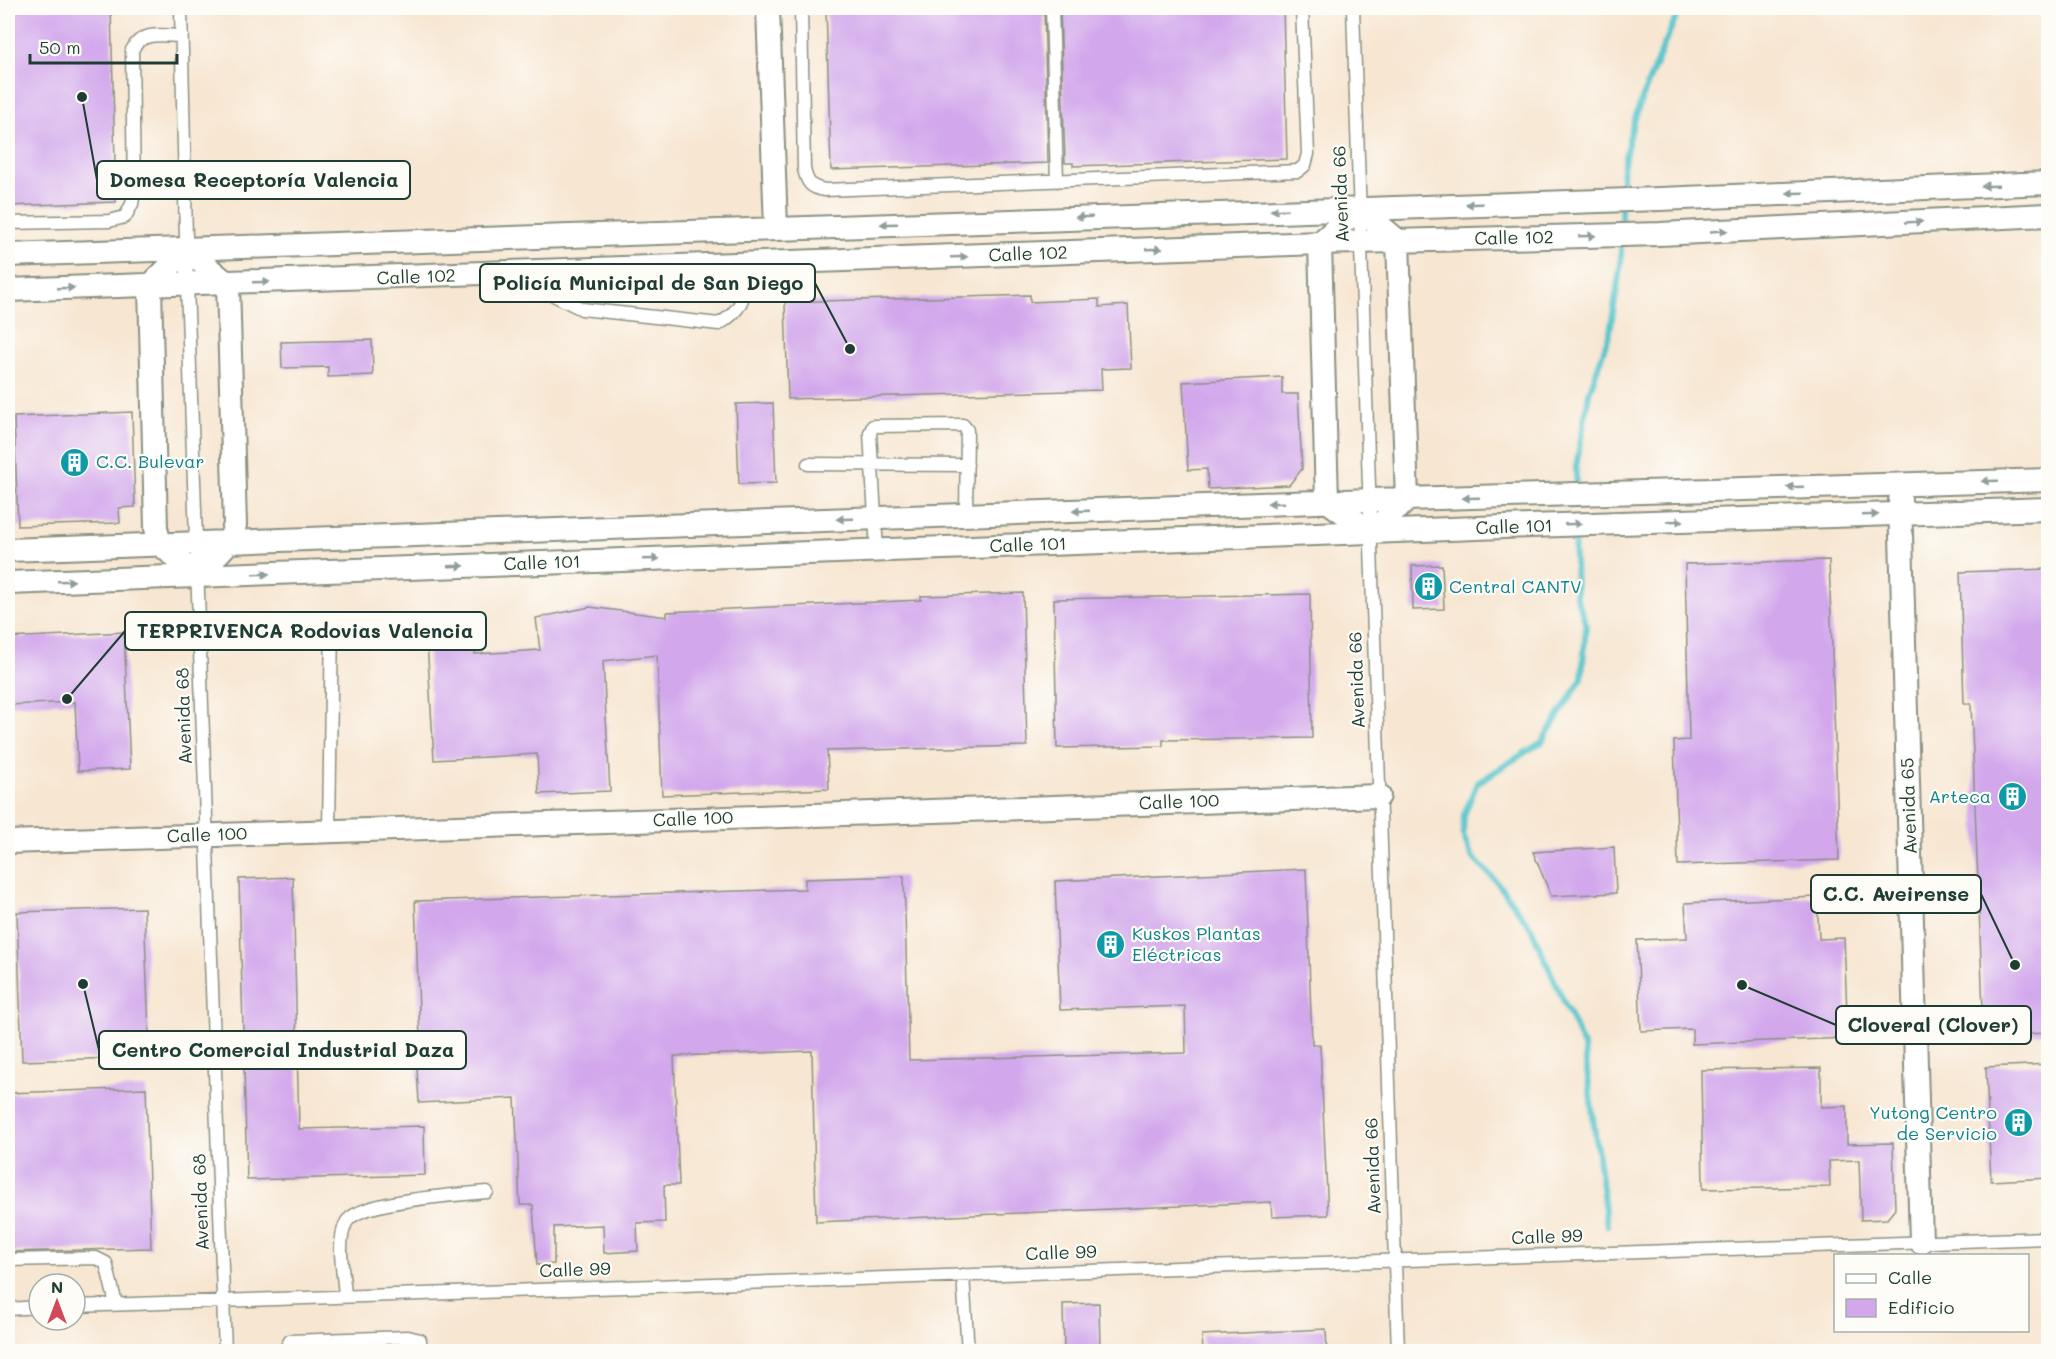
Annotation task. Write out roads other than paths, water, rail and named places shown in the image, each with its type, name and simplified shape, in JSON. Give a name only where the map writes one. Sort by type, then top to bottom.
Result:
[{"type":"street","points":[[768,8],[776,228]]},
{"type":"street","name":"Calle 102","points":[[8,255],[1532,201],[1660,199],[2049,183]]},
{"type":"street","points":[[1359,208],[1398,241],[1407,500],[1371,532],[1327,501],[1320,243],[1359,208]]},
{"type":"street","name":"Calle 102","points":[[8,290],[228,284],[1320,243],[1660,234],[2049,215]]},
{"type":"street","points":[[186,250],[228,284],[235,525],[229,542],[197,576],[160,544],[156,528],[150,286],[186,250]]},
{"type":"street","name":"Calle 101","points":[[8,550],[1327,501],[2049,480]]},
{"type":"street","name":"Avenida 65","points":[[1899,484],[1921,1242]]},
{"type":"street","name":"Calle 101","points":[[8,583],[1530,526],[2049,509]]},
{"type":"street","name":"Calle 100","points":[[8,842],[1379,796]]},
{"type":"lane","name":"Avenida 68","points":[[181,8],[187,285],[225,1352]]},
{"type":"lane","points":[[801,8],[804,169],[807,181],[814,189],[1298,171],[1305,165],[1308,154],[1302,8]]},
{"type":"lane","points":[[1052,8],[1058,181]]},
{"type":"lane","name":"Avenida 66","points":[[1353,8],[1398,1352]]},
{"type":"lane","points":[[8,223],[109,221],[124,217],[134,192],[132,50],[137,40],[145,36],[182,36]]},
{"type":"lane","points":[[509,273],[582,309],[720,324],[735,315],[741,305],[749,264]]},
{"type":"lane","points":[[877,550],[870,433],[873,426],[963,425],[968,430],[966,515]]},
{"type":"lane","points":[[807,464],[967,465]]},
{"type":"lane","points":[[329,831],[332,621]]},
{"type":"lane","points":[[345,1296],[342,1236],[346,1221],[354,1214],[376,1206],[487,1192]]},
{"type":"lane","name":"Calle 99","points":[[87,1305],[2049,1238]]},
{"type":"lane","points":[[8,1260],[96,1258],[106,1263],[116,1304]]},
{"type":"lane","points":[[963,1275],[968,1352]]},
{"type":"lane","points":[[8,1309],[27,1308]]},
{"type":"lane","points":[[284,1352],[290,1341],[408,1337],[420,1340],[421,1352]]},
{"type":"waterway","points":[[1621,194],[1627,146],[1634,122],[1651,75],[1680,8]]},
{"type":"waterway","points":[[1621,205],[1621,230]]},
{"type":"waterway","points":[[1576,489],[1576,467],[1589,393],[1610,332],[1621,262],[1621,241]]},
{"type":"waterway","points":[[1574,529],[1576,596],[1586,624],[1582,678],[1542,742],[1477,783],[1464,815],[1463,835],[1472,857],[1496,881],[1531,928],[1584,1047],[1607,1226]]},
{"type":"place","name":"Domesa Receptoría Valencia","points":[[82,97]]},
{"type":"place","name":"Policía Municipal de San Diego","points":[[850,349]]},
{"type":"place","name":"C.C. Bulevar","points":[[75,462]]},
{"type":"place","name":"Central CANTV","points":[[1428,587]]},
{"type":"place","name":"TERPRIVENCA Rodovias Valencia","points":[[67,699]]},
{"type":"place","name":"Arteca","points":[[2012,797]]},
{"type":"place","name":"Kuskos Plantas Eléctricas","points":[[1111,944]]},
{"type":"place","name":"C.C. Aveirense","points":[[2015,965]]},
{"type":"place","name":"Centro Comercial Industrial Daza","points":[[83,984]]},
{"type":"place","name":"Cloveral (Clover)","points":[[1742,985]]},
{"type":"place","name":"Yutong Centro de Servicio","points":[[2018,1123]]}]
